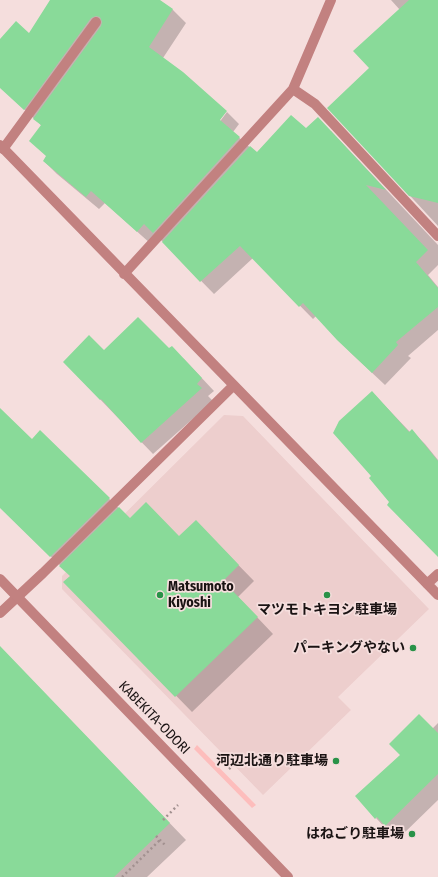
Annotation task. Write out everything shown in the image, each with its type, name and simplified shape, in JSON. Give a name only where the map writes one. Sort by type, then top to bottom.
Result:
[{"type":"street","points":[[124,274],[293,89],[331,0]]},
{"type":"street","points":[[96,22],[2,147],[438,595]]},
{"type":"street","points":[[293,89],[315,104],[437,232]]},
{"type":"street","points":[[0,613],[43,573],[233,386]]},
{"type":"street","points":[[427,584],[438,574]]},
{"type":"street","name":"KABEKITA-ODORI","points":[[0,579],[288,877]]},
{"type":"path","points":[[229,769],[244,756]]},
{"type":"path","points":[[163,820],[178,805]]},
{"type":"path","points":[[156,836],[165,845]]},
{"type":"path","points":[[122,877],[160,840]]},
{"type":"shaded area","name":"マツモトキヨシ駐車場","points":[[224,415],[243,416],[429,609],[338,697],[351,710],[263,795],[62,589],[62,576]]},
{"type":"shaded area","points":[[197,745],[256,805],[252,808],[194,749]]},
{"type":"building","points":[[50,0],[160,0],[173,9],[149,47],[183,72],[227,111],[220,120],[240,137],[153,233],[144,224],[137,232],[91,191],[86,197],[43,161],[46,156],[29,141],[41,125],[33,119],[101,26],[102,22],[100,17],[96,16],[91,18],[24,110],[0,88],[0,39],[16,21],[29,33]]},
{"type":"building","points":[[409,0],[438,0],[438,203],[409,196],[327,108],[369,68],[353,51]]},
{"type":"building","points":[[291,115],[306,128],[318,117],[386,190],[366,185],[428,250],[416,262],[438,288],[438,307],[396,342],[398,345],[372,373],[337,340],[303,303],[299,307],[240,246],[200,282],[162,242],[250,146],[257,152]]},
{"type":"building","points":[[138,317],[169,348],[172,346],[202,378],[197,384],[202,388],[141,443],[101,399],[100,400],[63,362],[89,335],[104,350]]},
{"type":"building","points":[[372,391],[409,432],[412,429],[438,461],[438,557],[387,505],[389,502],[369,478],[371,476],[333,433],[339,421]]},
{"type":"building","points":[[0,408],[32,439],[40,430],[110,498],[50,557],[0,508]]},
{"type":"building","points":[[146,502],[179,536],[196,520],[239,565],[223,581],[258,617],[175,697],[63,582],[70,576],[59,566],[119,507],[130,518]]},
{"type":"building","points":[[0,646],[170,823],[114,877],[0,877]]},
{"type":"building","points":[[419,714],[438,733],[438,774],[385,826],[377,817],[375,819],[355,796],[400,755],[389,744]]},
{"type":"place","name":"Matsumoto Kiyoshi","points":[[160,595]]},
{"type":"place","name":"マツモトキヨシ駐車場","points":[[327,595]]},
{"type":"place","name":"パーキングやない","points":[[413,648]]},
{"type":"place","name":"河辺北通り駐車場","points":[[336,761]]},
{"type":"place","name":"はねごり駐車場","points":[[412,834]]}]
